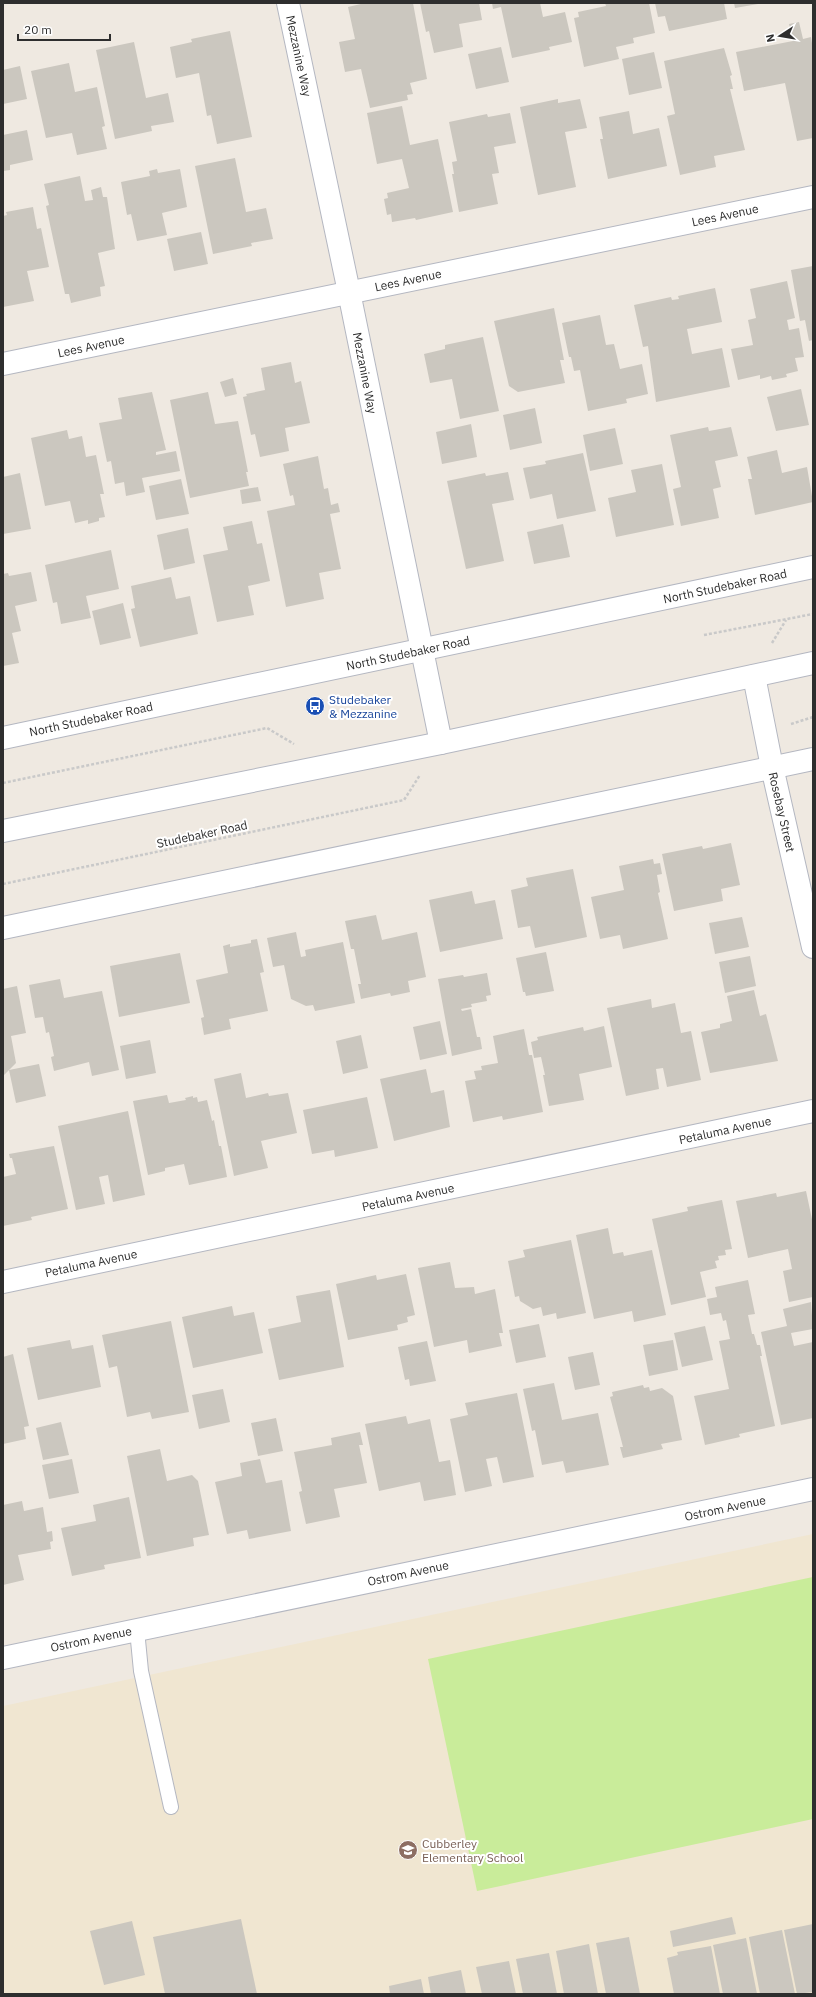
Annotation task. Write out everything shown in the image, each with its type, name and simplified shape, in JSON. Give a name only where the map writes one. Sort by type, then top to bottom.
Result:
[{"type":"street","name":"Mezzanine Way","points":[[288,3],[349,292],[421,651],[441,743]]},
{"type":"street","name":"Lees Avenue","points":[[3,364],[813,197]]},
{"type":"street","name":"North Studebaker Road","points":[[3,738],[421,651],[813,567]]},
{"type":"street","points":[[3,831],[441,743],[813,663]]},
{"type":"street","name":"Rosebay Street","points":[[754,676],[772,768],[813,948]]},
{"type":"street","points":[[3,928],[813,759]]},
{"type":"street","name":"Petaluma Avenue","points":[[3,1282],[813,1111]]},
{"type":"street","name":"Ostrom Avenue","points":[[3,1658],[813,1489]]},
{"type":"lane","points":[[137,1630],[142,1672],[171,1807]]},
{"type":"path","points":[[704,635],[813,614]]},
{"type":"path","points":[[3,783],[267,728]]},
{"type":"path","name":"Studebaker Road","points":[[3,884],[404,800]]},
{"type":"shaded area","name":"Cubberley Elementary School","points":[[813,1534],[813,1994],[3,1994],[3,1706]]},
{"type":"green space","points":[[813,1577],[813,1819],[477,1891],[428,1659]]},
{"type":"building","points":[[365,3],[413,3],[427,79],[410,83],[413,94],[407,95],[408,100],[370,108],[361,69],[345,72],[339,42],[355,39],[348,7]]},
{"type":"building","points":[[420,3],[479,3],[482,20],[459,24],[463,47],[434,53],[429,31],[426,32]]},
{"type":"building","points":[[492,3],[540,3],[543,17],[565,12],[572,42],[549,47],[550,50],[512,58],[501,7],[493,9]]},
{"type":"building","points":[[605,3],[649,3],[655,33],[633,38],[634,43],[616,47],[619,59],[584,67],[574,18],[579,17],[578,12],[606,6]]},
{"type":"building","points":[[655,3],[724,3],[727,19],[669,31],[665,16],[658,17]]},
{"type":"building","points":[[734,3],[758,3],[758,4],[735,8]]},
{"type":"building","points":[[799,22],[803,39],[811,37],[813,49],[813,138],[797,141],[785,83],[744,91],[736,52],[793,41],[789,24]]},
{"type":"building","points":[[230,31],[252,137],[217,144],[211,115],[207,116],[199,73],[176,78],[170,47],[192,42],[191,39]]},
{"type":"building","points":[[134,42],[146,98],[168,93],[174,122],[151,126],[152,131],[115,139],[96,50]]},
{"type":"building","points":[[501,47],[509,82],[476,89],[468,54]]},
{"type":"building","points":[[724,48],[732,75],[730,76],[733,89],[730,89],[745,150],[714,156],[716,167],[680,175],[667,116],[675,114],[664,61]]},
{"type":"building","points":[[654,52],[662,88],[629,95],[622,59]]},
{"type":"building","points":[[69,63],[75,92],[97,87],[105,126],[102,127],[107,149],[77,155],[72,133],[46,138],[31,71]]},
{"type":"building","points":[[20,66],[27,99],[3,104],[3,70]]},
{"type":"building","points":[[558,99],[558,103],[580,99],[587,128],[565,132],[576,187],[538,195],[520,107]]},
{"type":"building","points":[[402,106],[410,145],[438,139],[453,212],[416,220],[415,218],[392,222],[391,214],[387,215],[384,199],[388,198],[387,193],[409,188],[402,159],[377,164],[367,113]]},
{"type":"building","points":[[629,111],[633,134],[659,128],[667,166],[608,179],[600,139],[603,139],[599,117]]},
{"type":"building","points":[[510,113],[516,143],[494,147],[499,173],[492,174],[498,204],[459,212],[452,174],[454,174],[452,162],[457,161],[449,122],[487,114],[488,117]]},
{"type":"building","points":[[27,130],[33,160],[10,165],[10,170],[3,171],[3,135]]},
{"type":"building","points":[[235,158],[246,212],[266,208],[273,239],[251,243],[252,246],[213,254],[195,166]]},
{"type":"building","points":[[157,169],[158,173],[180,169],[187,207],[162,213],[167,235],[137,241],[131,214],[127,215],[121,182],[150,176],[149,171]]},
{"type":"building","points":[[80,176],[85,201],[93,200],[91,190],[101,187],[103,197],[107,197],[115,249],[98,253],[105,286],[100,287],[101,296],[71,303],[69,294],[65,294],[46,206],[49,205],[44,184]]},
{"type":"building","points":[[33,207],[37,229],[41,228],[49,267],[27,271],[34,301],[3,307],[3,216],[7,215],[6,212]]},
{"type":"building","points":[[201,232],[208,264],[174,271],[167,239]]},
{"type":"building","points":[[813,266],[813,340],[809,341],[805,320],[800,321],[791,270]]},
{"type":"building","points":[[787,281],[795,318],[787,320],[789,330],[799,328],[804,357],[795,358],[798,371],[786,374],[787,377],[772,380],[771,376],[760,379],[760,375],[738,380],[731,349],[753,345],[748,320],[756,318],[750,289]]},
{"type":"building","points":[[715,288],[722,322],[687,329],[692,354],[722,348],[730,387],[656,402],[648,346],[643,347],[634,305],[671,297],[672,300],[679,299],[678,296]]},
{"type":"building","points":[[554,308],[564,360],[560,360],[565,383],[518,392],[509,386],[494,321]]},
{"type":"building","points":[[600,315],[606,345],[614,344],[620,369],[642,364],[648,394],[626,399],[627,403],[588,411],[580,370],[574,371],[571,357],[569,357],[562,323]]},
{"type":"building","points":[[483,337],[499,411],[460,419],[452,379],[430,383],[424,354],[445,349],[445,345]]},
{"type":"building","points":[[291,362],[295,383],[301,381],[310,423],[285,428],[289,451],[260,457],[255,434],[251,435],[243,397],[247,396],[246,394],[265,390],[261,368]]},
{"type":"building","points":[[233,378],[237,394],[225,397],[220,382]]},
{"type":"building","points":[[801,389],[809,425],[776,431],[767,397]]},
{"type":"building","points":[[152,392],[166,450],[156,452],[156,455],[176,451],[180,471],[142,478],[145,492],[126,496],[124,482],[115,484],[111,461],[107,462],[99,423],[122,419],[118,398]]},
{"type":"building","points":[[208,392],[215,424],[238,421],[248,472],[246,472],[249,486],[190,498],[170,400]]},
{"type":"building","points":[[535,408],[542,443],[510,450],[503,415]]},
{"type":"building","points":[[471,424],[477,457],[442,464],[436,432]]},
{"type":"building","points":[[708,427],[709,431],[731,427],[738,456],[715,461],[721,487],[713,489],[719,518],[681,526],[673,489],[681,487],[670,435]]},
{"type":"building","points":[[615,428],[623,464],[590,471],[583,435]]},
{"type":"building","points":[[67,430],[69,439],[82,436],[86,457],[96,455],[104,494],[100,494],[105,517],[99,518],[99,521],[88,524],[88,520],[75,523],[70,501],[45,506],[31,438]]},
{"type":"building","points":[[777,450],[782,473],[807,467],[813,502],[755,515],[748,479],[752,479],[747,457]]},
{"type":"building","points":[[583,453],[596,511],[557,519],[552,494],[530,499],[523,468],[546,464],[545,461]]},
{"type":"building","points":[[318,456],[324,489],[328,488],[331,505],[338,503],[340,512],[330,514],[341,569],[319,573],[324,599],[286,607],[267,511],[295,505],[293,495],[290,496],[283,464]]},
{"type":"building","points":[[662,464],[674,525],[616,537],[608,498],[636,492],[631,470]]},
{"type":"building","points":[[508,472],[514,500],[492,504],[504,561],[466,569],[447,481],[485,473],[486,476]]},
{"type":"building","points":[[20,473],[31,529],[3,534],[3,477]]},
{"type":"building","points":[[181,479],[189,514],[156,520],[149,486]]},
{"type":"building","points":[[258,487],[261,501],[242,504],[240,490]]},
{"type":"building","points":[[252,521],[257,544],[262,543],[270,581],[248,586],[254,615],[217,622],[203,555],[228,550],[223,527]]},
{"type":"building","points":[[563,524],[570,557],[534,564],[527,532]]},
{"type":"building","points":[[188,528],[195,563],[164,570],[157,535]]},
{"type":"building","points":[[111,550],[119,589],[86,596],[91,618],[61,624],[57,602],[53,603],[45,565]]},
{"type":"building","points":[[31,572],[37,601],[15,606],[21,631],[12,633],[19,663],[3,666],[3,574],[8,573],[9,576]]},
{"type":"building","points":[[171,577],[176,599],[190,596],[198,634],[140,647],[131,609],[135,608],[131,586]]},
{"type":"building","points":[[123,603],[131,638],[100,645],[92,611]]},
{"type":"building","points":[[731,843],[740,885],[721,889],[723,901],[674,911],[662,854],[702,846],[703,849]]},
{"type":"building","points":[[653,859],[654,864],[660,863],[662,874],[657,875],[660,892],[658,893],[668,939],[623,949],[620,935],[600,939],[591,897],[624,890],[619,866]]},
{"type":"building","points":[[573,869],[587,937],[535,948],[530,926],[518,928],[511,890],[528,886],[526,878]]},
{"type":"building","points":[[472,891],[475,904],[495,900],[503,939],[440,952],[429,900]]},
{"type":"building","points":[[376,915],[382,940],[417,932],[426,977],[408,981],[410,992],[391,996],[390,993],[361,999],[358,984],[361,984],[354,949],[351,949],[345,921]]},
{"type":"building","points":[[742,917],[749,947],[715,954],[709,923]]},
{"type":"building","points":[[296,932],[301,957],[306,956],[305,950],[343,942],[355,1003],[315,1011],[313,1005],[306,1006],[291,999],[284,965],[273,967],[267,938]]},
{"type":"building","points":[[257,939],[264,972],[260,973],[268,1011],[229,1019],[231,1029],[204,1035],[201,1018],[204,1017],[196,980],[228,973],[223,946],[230,944],[230,947],[251,943],[251,940]]},
{"type":"building","points":[[546,952],[554,991],[526,996],[525,992],[523,992],[516,958]]},
{"type":"building","points":[[180,953],[190,1003],[119,1017],[110,966]]},
{"type":"building","points":[[750,956],[756,986],[725,993],[719,962]]},
{"type":"building","points":[[487,973],[491,995],[486,996],[487,1001],[471,1004],[472,1007],[461,1009],[462,1011],[471,1009],[477,1037],[480,1037],[482,1049],[452,1056],[438,979]]},
{"type":"building","points":[[60,979],[64,998],[102,991],[119,1070],[92,1076],[89,1062],[54,1071],[51,1057],[54,1056],[49,1032],[46,1033],[43,1017],[35,1018],[29,985]]},
{"type":"building","points":[[17,986],[26,1033],[11,1036],[16,1063],[3,1076],[3,989]]},
{"type":"building","points":[[754,990],[760,1016],[766,1014],[778,1061],[710,1073],[701,1032],[720,1028],[720,1024],[732,1021],[727,996]]},
{"type":"building","points":[[651,999],[652,1008],[675,1003],[681,1033],[691,1031],[701,1080],[667,1087],[663,1068],[656,1069],[659,1089],[626,1096],[607,1008]]},
{"type":"building","points":[[440,1021],[447,1054],[420,1060],[413,1027]]},
{"type":"building","points":[[604,1026],[612,1067],[579,1074],[584,1100],[549,1106],[541,1057],[534,1058],[531,1042],[538,1040],[537,1037],[583,1027],[584,1031]]},
{"type":"building","points":[[524,1029],[529,1055],[532,1055],[543,1112],[503,1120],[502,1116],[473,1122],[465,1081],[476,1079],[474,1071],[482,1070],[481,1066],[498,1063],[493,1036]]},
{"type":"building","points":[[361,1035],[368,1068],[343,1074],[336,1041]]},
{"type":"building","points":[[150,1040],[156,1073],[126,1079],[120,1046]]},
{"type":"building","points":[[39,1064],[46,1096],[16,1103],[9,1070]]},
{"type":"building","points":[[426,1069],[431,1093],[444,1090],[450,1127],[394,1141],[380,1079]]},
{"type":"building","points":[[241,1073],[246,1098],[268,1093],[269,1096],[288,1093],[297,1133],[261,1141],[268,1168],[234,1176],[214,1079]]},
{"type":"building","points":[[167,1095],[169,1103],[186,1100],[185,1098],[193,1096],[193,1098],[197,1097],[198,1102],[207,1100],[212,1121],[214,1120],[219,1146],[221,1146],[227,1177],[189,1185],[184,1164],[165,1168],[165,1171],[148,1175],[133,1101]]},
{"type":"building","points":[[367,1097],[378,1148],[335,1157],[334,1150],[312,1154],[303,1110]]},
{"type":"building","points":[[128,1111],[145,1195],[113,1202],[108,1175],[99,1177],[105,1204],[76,1210],[58,1126]]},
{"type":"building","points":[[54,1146],[68,1209],[31,1217],[32,1220],[3,1226],[3,1177],[16,1174],[12,1158],[10,1158],[9,1154]]},
{"type":"building","points":[[806,1191],[813,1224],[813,1297],[789,1302],[783,1271],[792,1269],[788,1249],[748,1258],[736,1201],[776,1193],[777,1197]]},
{"type":"building","points":[[722,1200],[732,1249],[725,1250],[726,1255],[718,1256],[719,1260],[715,1261],[717,1268],[700,1272],[706,1297],[671,1305],[652,1219],[688,1211],[687,1207]]},
{"type":"building","points":[[608,1228],[613,1254],[623,1252],[624,1256],[652,1250],[666,1315],[634,1322],[632,1311],[594,1319],[576,1235]]},
{"type":"building","points":[[571,1240],[586,1313],[557,1319],[556,1313],[543,1316],[541,1307],[533,1309],[520,1301],[519,1296],[515,1297],[508,1261],[525,1257],[523,1250]]},
{"type":"building","points":[[450,1262],[455,1288],[474,1287],[475,1294],[495,1289],[503,1333],[499,1333],[502,1346],[469,1353],[467,1340],[434,1347],[418,1268]]},
{"type":"building","points":[[406,1274],[415,1315],[407,1317],[408,1322],[397,1325],[398,1330],[348,1340],[336,1284],[376,1275],[377,1280]]},
{"type":"building","points":[[748,1280],[755,1314],[748,1315],[752,1334],[754,1334],[757,1345],[760,1345],[762,1356],[760,1356],[775,1426],[739,1434],[740,1437],[705,1445],[694,1396],[729,1389],[719,1341],[730,1339],[726,1320],[723,1321],[721,1313],[710,1315],[707,1299],[717,1297],[715,1287]]},
{"type":"building","points":[[330,1290],[344,1367],[279,1380],[268,1329],[301,1322],[296,1296]]},
{"type":"building","points":[[811,1302],[813,1329],[791,1333],[794,1346],[813,1342],[813,1418],[781,1425],[761,1332],[787,1326],[783,1309]]},
{"type":"building","points":[[232,1306],[234,1316],[254,1312],[263,1353],[193,1368],[182,1317]]},
{"type":"building","points":[[171,1321],[189,1412],[152,1419],[150,1412],[127,1417],[117,1366],[109,1368],[102,1335]]},
{"type":"building","points":[[539,1324],[546,1357],[516,1363],[509,1330]]},
{"type":"building","points":[[705,1326],[713,1360],[682,1367],[674,1333]]},
{"type":"building","points":[[70,1340],[72,1349],[93,1345],[101,1387],[38,1400],[27,1348]]},
{"type":"building","points":[[673,1340],[678,1370],[649,1376],[643,1345]]},
{"type":"building","points":[[427,1341],[436,1381],[410,1386],[409,1379],[405,1380],[398,1347]]},
{"type":"building","points":[[593,1352],[600,1385],[575,1390],[568,1357]]},
{"type":"building","points":[[13,1354],[29,1426],[24,1427],[26,1439],[3,1444],[3,1357]]},
{"type":"building","points":[[554,1383],[562,1420],[598,1413],[609,1465],[566,1473],[563,1461],[542,1465],[535,1430],[532,1431],[523,1389]]},
{"type":"building","points":[[643,1385],[644,1388],[649,1387],[650,1391],[662,1388],[673,1396],[682,1440],[661,1444],[663,1449],[623,1458],[620,1447],[623,1447],[610,1397],[613,1396],[612,1392]]},
{"type":"building","points":[[223,1389],[230,1422],[199,1429],[192,1395]]},
{"type":"building","points":[[517,1393],[534,1477],[503,1483],[497,1457],[486,1459],[492,1486],[465,1492],[450,1419],[468,1415],[465,1403]]},
{"type":"building","points":[[406,1416],[408,1424],[430,1419],[439,1462],[450,1460],[456,1495],[424,1501],[420,1482],[379,1491],[365,1424]]},
{"type":"building","points":[[276,1418],[283,1451],[258,1456],[251,1423]]},
{"type":"building","points":[[61,1422],[69,1455],[43,1460],[36,1428]]},
{"type":"building","points":[[360,1432],[363,1445],[359,1445],[367,1483],[334,1489],[340,1517],[306,1524],[299,1492],[302,1491],[294,1452],[332,1445],[331,1438]]},
{"type":"building","points":[[160,1449],[167,1481],[192,1475],[198,1481],[209,1535],[193,1538],[194,1546],[147,1556],[127,1456]]},
{"type":"building","points":[[72,1459],[79,1493],[49,1499],[42,1465]]},
{"type":"building","points":[[260,1459],[266,1483],[282,1480],[291,1531],[249,1539],[247,1530],[227,1534],[215,1482],[242,1476],[240,1463]]},
{"type":"building","points":[[129,1497],[141,1558],[104,1565],[105,1569],[72,1576],[61,1528],[96,1521],[93,1505]]},
{"type":"building","points":[[22,1501],[24,1511],[43,1507],[47,1532],[52,1531],[53,1541],[50,1542],[51,1549],[18,1555],[24,1580],[3,1585],[3,1505]]},
{"type":"building","points":[[732,1917],[736,1934],[673,1947],[670,1931]]},
{"type":"building","points":[[241,1919],[257,1994],[165,1994],[153,1937]]},
{"type":"building","points":[[132,1921],[145,1975],[104,1985],[90,1931]]},
{"type":"building","points":[[813,1924],[813,1992],[797,1994],[784,1930]]},
{"type":"building","points":[[782,1930],[795,1994],[760,1994],[749,1937]]},
{"type":"building","points":[[629,1937],[640,1994],[606,1994],[596,1943]]},
{"type":"building","points":[[746,1938],[757,1994],[723,1994],[713,1945]]},
{"type":"building","points":[[589,1944],[598,1994],[564,1994],[556,1951]]},
{"type":"building","points":[[711,1946],[720,1994],[674,1994],[667,1958],[678,1955],[677,1952]]},
{"type":"building","points":[[549,1953],[557,1994],[523,1994],[516,1959]]},
{"type":"building","points":[[509,1961],[516,1994],[482,1994],[476,1967]]},
{"type":"building","points":[[461,1970],[466,1994],[431,1994],[428,1977]]},
{"type":"building","points":[[421,1979],[424,1994],[390,1994],[389,1986]]},
{"type":"place","name":"Studebaker & Mezzanine","points":[[315,706]]},
{"type":"place","name":"Cubberley Elementary School","points":[[408,1850]]}]
